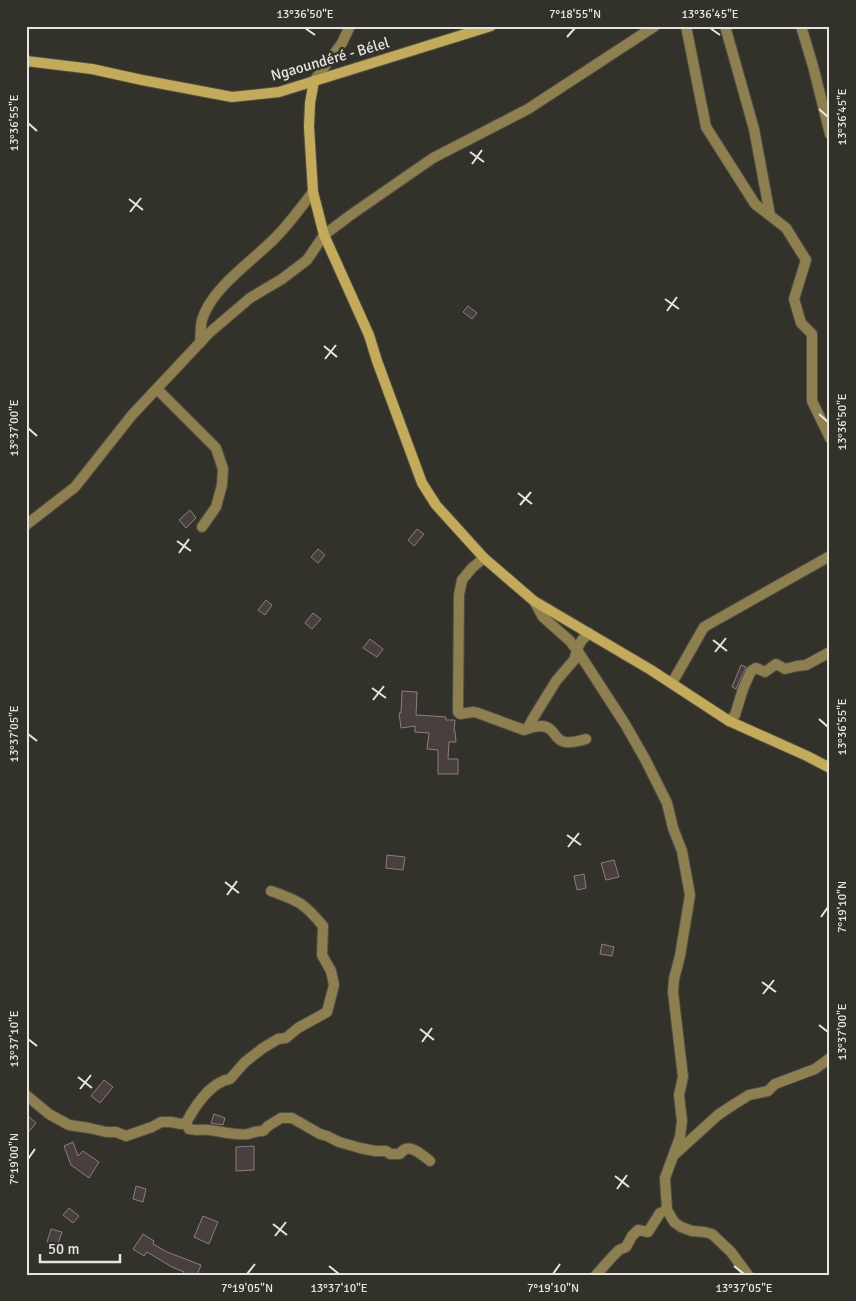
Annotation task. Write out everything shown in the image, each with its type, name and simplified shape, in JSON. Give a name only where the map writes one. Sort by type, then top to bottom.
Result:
[{"type":"street","points":[[350,26],[342,43],[314,81],[309,127],[312,192],[324,235],[369,335],[422,483],[436,505],[484,558],[534,601],[672,683],[729,722],[830,768]]},
{"type":"street","name":"Ngaoundéré - Bélel","points":[[26,61],[92,69],[232,97],[279,92],[491,26]]},
{"type":"street","points":[[26,525],[75,487],[132,415],[209,333],[250,298],[282,279],[307,260],[324,235],[433,158],[528,109],[655,26]]},
{"type":"street","points":[[686,26],[706,127],[755,204],[786,228],[806,260],[794,299],[801,323],[812,334],[812,401],[830,438]]},
{"type":"street","points":[[725,26],[754,129],[770,215]]},
{"type":"street","points":[[801,26],[830,134]]},
{"type":"street","points":[[200,343],[202,320],[215,297],[240,270],[277,236],[298,213],[312,192]]},
{"type":"street","points":[[157,389],[216,448],[223,469],[222,485],[216,507],[202,527]]},
{"type":"street","points":[[672,683],[704,627],[830,556]]},
{"type":"street","points":[[484,558],[462,580],[459,595],[458,712],[460,714],[473,712],[524,730],[545,726],[556,737],[565,742],[578,742],[586,739]]},
{"type":"street","points":[[534,601],[543,617],[577,650],[625,724],[667,803],[673,828],[682,851],[690,895],[672,992],[683,1078],[679,1095],[682,1121],[680,1137],[665,1178],[667,1210],[674,1222],[681,1227],[692,1232],[712,1234],[732,1252],[748,1275]]},
{"type":"street","points":[[528,728],[556,681],[574,660],[582,640],[589,633]]},
{"type":"street","points":[[729,722],[735,715],[743,689],[753,669],[756,668],[764,672],[776,664],[785,669],[806,665],[830,652]]},
{"type":"street","points":[[186,1123],[199,1101],[216,1085],[230,1079],[245,1062],[269,1043],[286,1038],[298,1028],[327,1012],[330,1005],[334,985],[331,971],[322,955],[323,926],[305,906],[271,891]]},
{"type":"street","points":[[673,1156],[718,1115],[733,1105],[749,1096],[768,1091],[775,1084],[815,1070],[830,1058]]},
{"type":"street","points":[[26,1095],[69,1126],[116,1132],[126,1136],[161,1122],[186,1123]]},
{"type":"street","points":[[186,1123],[189,1129],[196,1131],[206,1130],[248,1134],[263,1131],[282,1118],[292,1118],[320,1134],[339,1142],[360,1148],[386,1151],[390,1154],[400,1154],[402,1150],[412,1149],[430,1161]]},
{"type":"street","points":[[596,1275],[619,1250],[626,1247],[638,1230],[648,1232],[660,1213],[667,1210]]},
{"type":"building","points":[[468,306],[477,313],[472,319],[463,312]]},
{"type":"building","points":[[190,510],[196,518],[186,528],[179,520]]},
{"type":"building","points":[[417,529],[424,534],[414,546],[408,540]]},
{"type":"building","points":[[318,549],[325,555],[318,563],[311,557]]},
{"type":"building","points":[[266,600],[272,605],[265,615],[258,610]]},
{"type":"building","points":[[313,613],[321,619],[312,629],[305,623]]},
{"type":"building","points":[[370,639],[383,649],[377,657],[363,648]]},
{"type":"building","points":[[741,665],[746,667],[736,689],[732,687]]},
{"type":"building","points":[[402,691],[417,692],[416,715],[446,717],[446,720],[455,720],[456,742],[449,742],[448,759],[458,759],[458,774],[438,774],[438,750],[427,749],[429,733],[415,732],[415,726],[401,728],[399,713],[401,713]]},
{"type":"building","points":[[387,855],[405,857],[403,870],[386,868]]},
{"type":"building","points":[[614,860],[619,877],[606,880],[601,863]]},
{"type":"building","points":[[584,874],[586,888],[577,890],[574,876]]},
{"type":"building","points":[[602,944],[614,947],[612,956],[600,954]]},
{"type":"building","points":[[104,1080],[113,1087],[100,1103],[91,1096]]},
{"type":"building","points":[[26,1114],[36,1123],[26,1135]]},
{"type":"building","points":[[214,1114],[225,1118],[223,1125],[211,1123]]},
{"type":"building","points":[[73,1142],[78,1156],[83,1151],[99,1162],[89,1178],[71,1165],[64,1146]]},
{"type":"building","points":[[254,1146],[254,1170],[236,1171],[236,1147]]},
{"type":"building","points":[[136,1186],[146,1189],[143,1202],[133,1199]]},
{"type":"building","points":[[69,1208],[79,1216],[73,1223],[63,1215]]},
{"type":"building","points":[[203,1216],[218,1222],[209,1244],[194,1237]]},
{"type":"building","points":[[51,1229],[62,1232],[57,1246],[47,1242]]},
{"type":"building","points":[[143,1234],[154,1241],[153,1244],[167,1252],[201,1265],[197,1275],[183,1275],[184,1272],[147,1252],[144,1256],[133,1249]]}]
